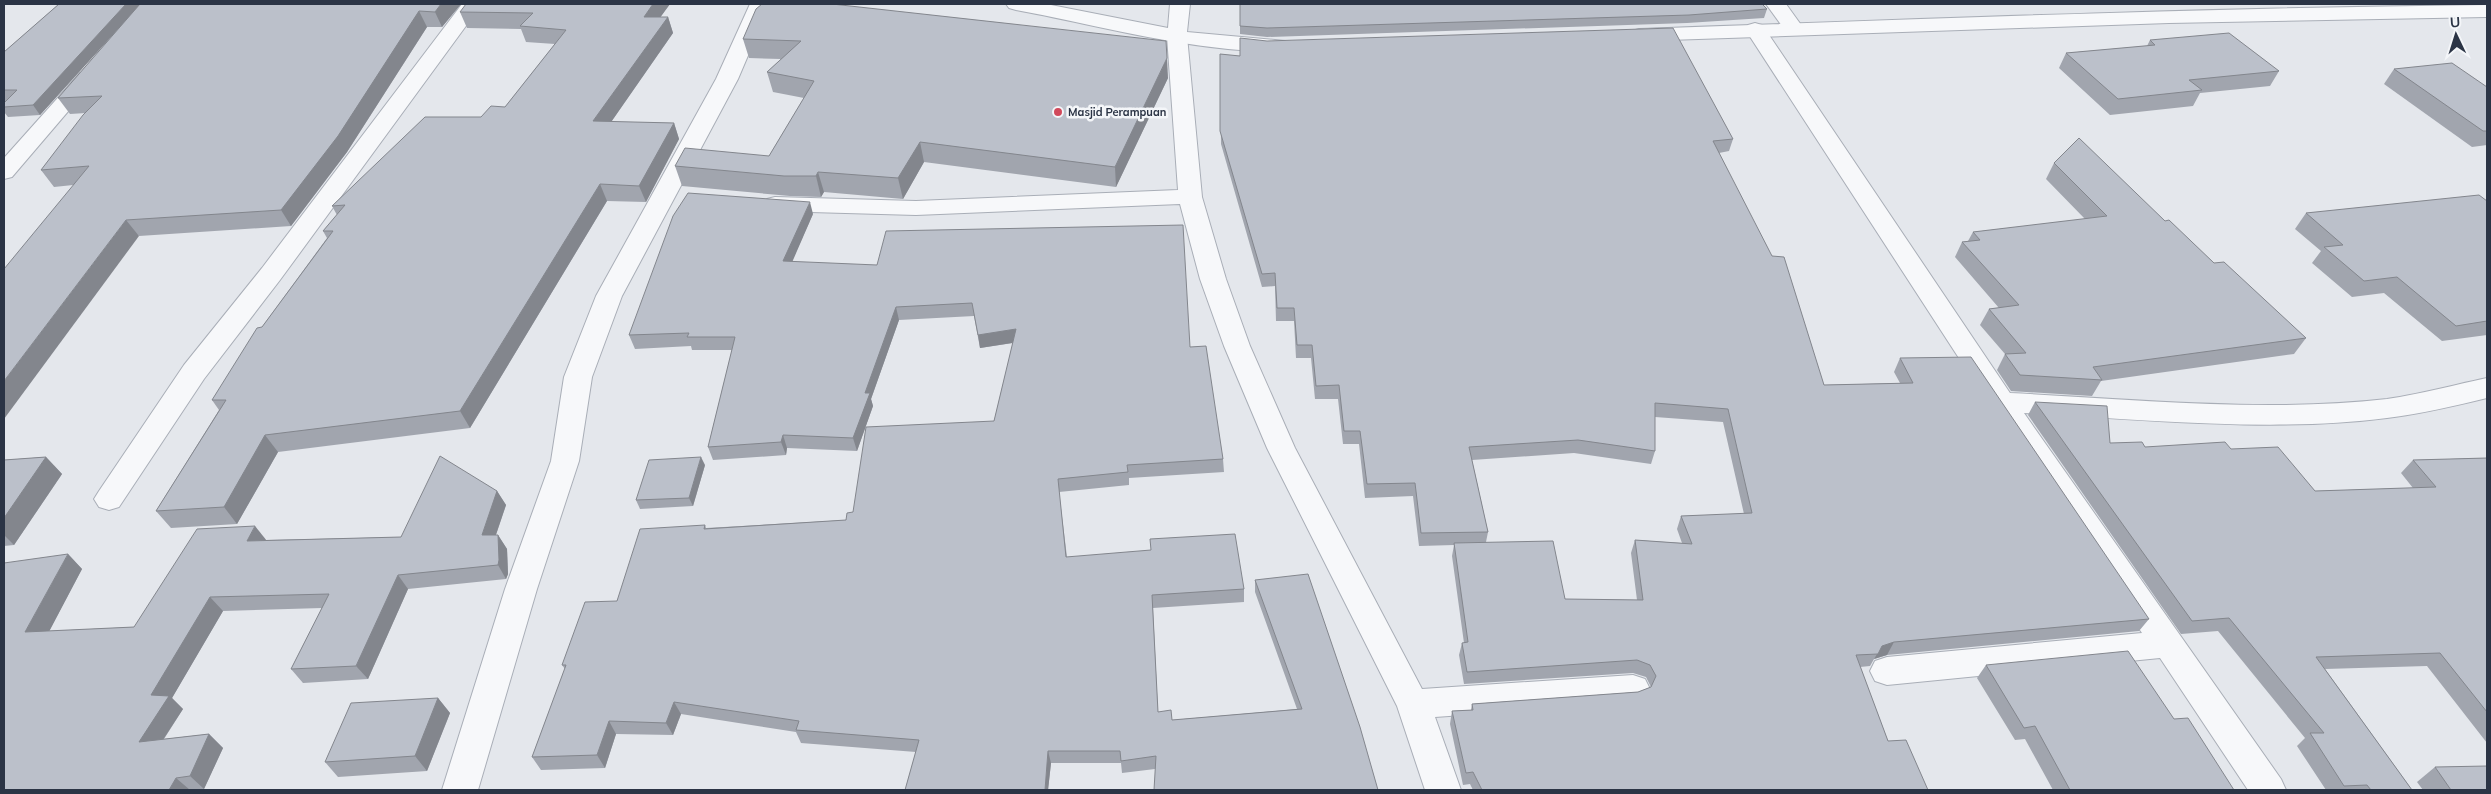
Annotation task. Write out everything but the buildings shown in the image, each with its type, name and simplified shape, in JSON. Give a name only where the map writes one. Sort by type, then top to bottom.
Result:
[{"type":"street","points":[[109,499],[194,372],[272,274],[472,4]]},
{"type":"street","points":[[460,790],[521,588],[565,461],[578,377],[609,296],[727,79],[760,4]]},
{"type":"street","points":[[1016,4],[1177,36],[1232,44],[1295,44]]},
{"type":"street","points":[[1180,4],[1177,36],[1190,197],[1213,279],[1237,346],[1281,448],[1413,704],[1443,790]]},
{"type":"street","points":[[1776,4],[1794,29]]},
{"type":"street","points":[[1619,36],[1949,22],[2348,12],[2487,11]]},
{"type":"street","points":[[1755,29],[2002,402],[2268,790]]},
{"type":"street","points":[[4,172],[101,62]]},
{"type":"street","points":[[664,194],[693,197]]},
{"type":"street","points":[[751,202],[790,205],[916,208],[1190,197]]},
{"type":"street","points":[[2002,402],[2247,413],[2317,412],[2374,410],[2487,388]]},
{"type":"street","points":[[1887,671],[2016,656],[2169,644]]},
{"type":"street","points":[[1413,704],[1633,689]]},
{"type":"place","name":"Masjid Perampuan","points":[[1058,112]]}]
